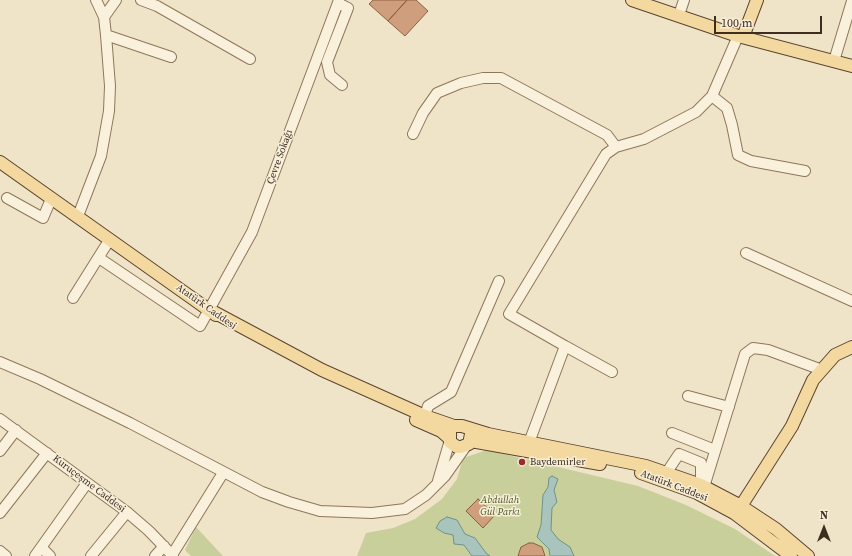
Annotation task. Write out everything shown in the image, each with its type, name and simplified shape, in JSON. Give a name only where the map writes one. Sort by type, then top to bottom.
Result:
[{"type":"main road","points":[[632,0],[740,36],[852,66]]},
{"type":"main road","points":[[740,36],[757,0]]},
{"type":"main road","name":"Atatürk Caddesi","points":[[0,162],[210,310],[221,320],[325,379],[441,432],[449,439]]},
{"type":"main road","points":[[210,310],[322,370],[425,416],[454,426],[462,426],[469,439]]},
{"type":"main road","points":[[738,509],[792,426],[813,380],[835,355],[852,347]]},
{"type":"main road","points":[[454,426],[449,433],[449,439],[457,447],[469,439],[527,446],[646,466],[667,472],[702,486],[738,509],[776,529],[808,556]]},
{"type":"main road","name":"Atatürk Caddesi","points":[[527,446],[653,476],[738,509],[791,556]]},
{"type":"street","points":[[78,216],[101,156],[109,110],[110,86],[104,17],[96,0]]},
{"type":"street","points":[[104,17],[116,0]]},
{"type":"street","points":[[141,0],[158,6],[250,59]]},
{"type":"street","points":[[679,15],[684,0]]},
{"type":"street","points":[[339,1],[348,8],[327,62],[330,75],[342,85]]},
{"type":"street","name":"Çevre Sokağı","points":[[98,258],[200,326],[252,232],[339,1]]},
{"type":"street","points":[[834,61],[850,18],[852,1]]},
{"type":"street","points":[[106,34],[171,57]]},
{"type":"street","points":[[612,372],[509,314],[606,154],[616,147],[644,139],[696,112],[712,96],[740,36]]},
{"type":"street","points":[[413,134],[423,113],[437,93],[461,83],[483,78],[501,78],[606,135],[616,147]]},
{"type":"street","points":[[712,96],[726,108],[732,125],[738,155],[751,161],[805,171]]},
{"type":"street","points":[[7,198],[43,218],[51,199]]},
{"type":"street","points":[[73,298],[110,239]]},
{"type":"street","points":[[746,253],[852,301]]},
{"type":"street","points":[[425,416],[428,406],[451,392],[499,281]]},
{"type":"street","points":[[527,446],[565,346]]},
{"type":"street","points":[[702,486],[716,450],[745,354],[752,348],[768,350],[822,370]]},
{"type":"street","points":[[0,362],[130,423],[223,473],[288,502],[320,511],[348,513],[392,512],[405,509],[426,495],[445,476],[469,439]]},
{"type":"street","points":[[688,396],[729,408]]},
{"type":"street","name":"Kuruçeşme Caddesi","points":[[0,419],[127,512],[173,555]]},
{"type":"street","points":[[0,450],[16,430]]},
{"type":"street","points":[[672,433],[716,450]]},
{"type":"street","points":[[438,482],[449,439]]},
{"type":"street","points":[[0,513],[47,453]]},
{"type":"street","points":[[667,472],[679,454],[701,463],[702,486]]},
{"type":"street","points":[[173,555],[223,473]]},
{"type":"street","points":[[35,556],[87,482]]},
{"type":"street","points":[[91,556],[127,512]]},
{"type":"street","points":[[155,556],[164,546]]},
{"type":"street","points":[[42,548],[50,556]]},
{"type":"street","points":[[0,551],[6,556]]},
{"type":"green space","name":"Abdullah Gül Parkı","points":[[487,450],[638,486],[686,505],[735,529],[775,556],[357,556],[366,533],[393,528],[415,519],[442,499],[457,479],[463,458]]},
{"type":"green space","points":[[196,527],[223,556],[191,556],[185,550]]},
{"type":"water","points":[[552,476],[558,479],[554,490],[557,502],[552,508],[551,530],[558,539],[570,547],[574,556],[550,556],[549,549],[537,537],[541,525],[543,495],[548,487],[549,478]]},
{"type":"water","points":[[447,517],[457,520],[465,534],[475,538],[490,556],[472,556],[464,545],[454,544],[453,535],[444,533],[436,528],[440,521]]},
{"type":"building","points":[[373,0],[407,0],[388,21],[369,4]]},
{"type":"building","points":[[407,0],[416,0],[428,11],[405,36],[388,21]]},
{"type":"building","points":[[478,499],[495,515],[483,528],[466,511]]},
{"type":"building","points":[[529,543],[542,547],[545,556],[518,556],[521,547]]},
{"type":"place","name":"Baydemirler","points":[[522,462]]}]
